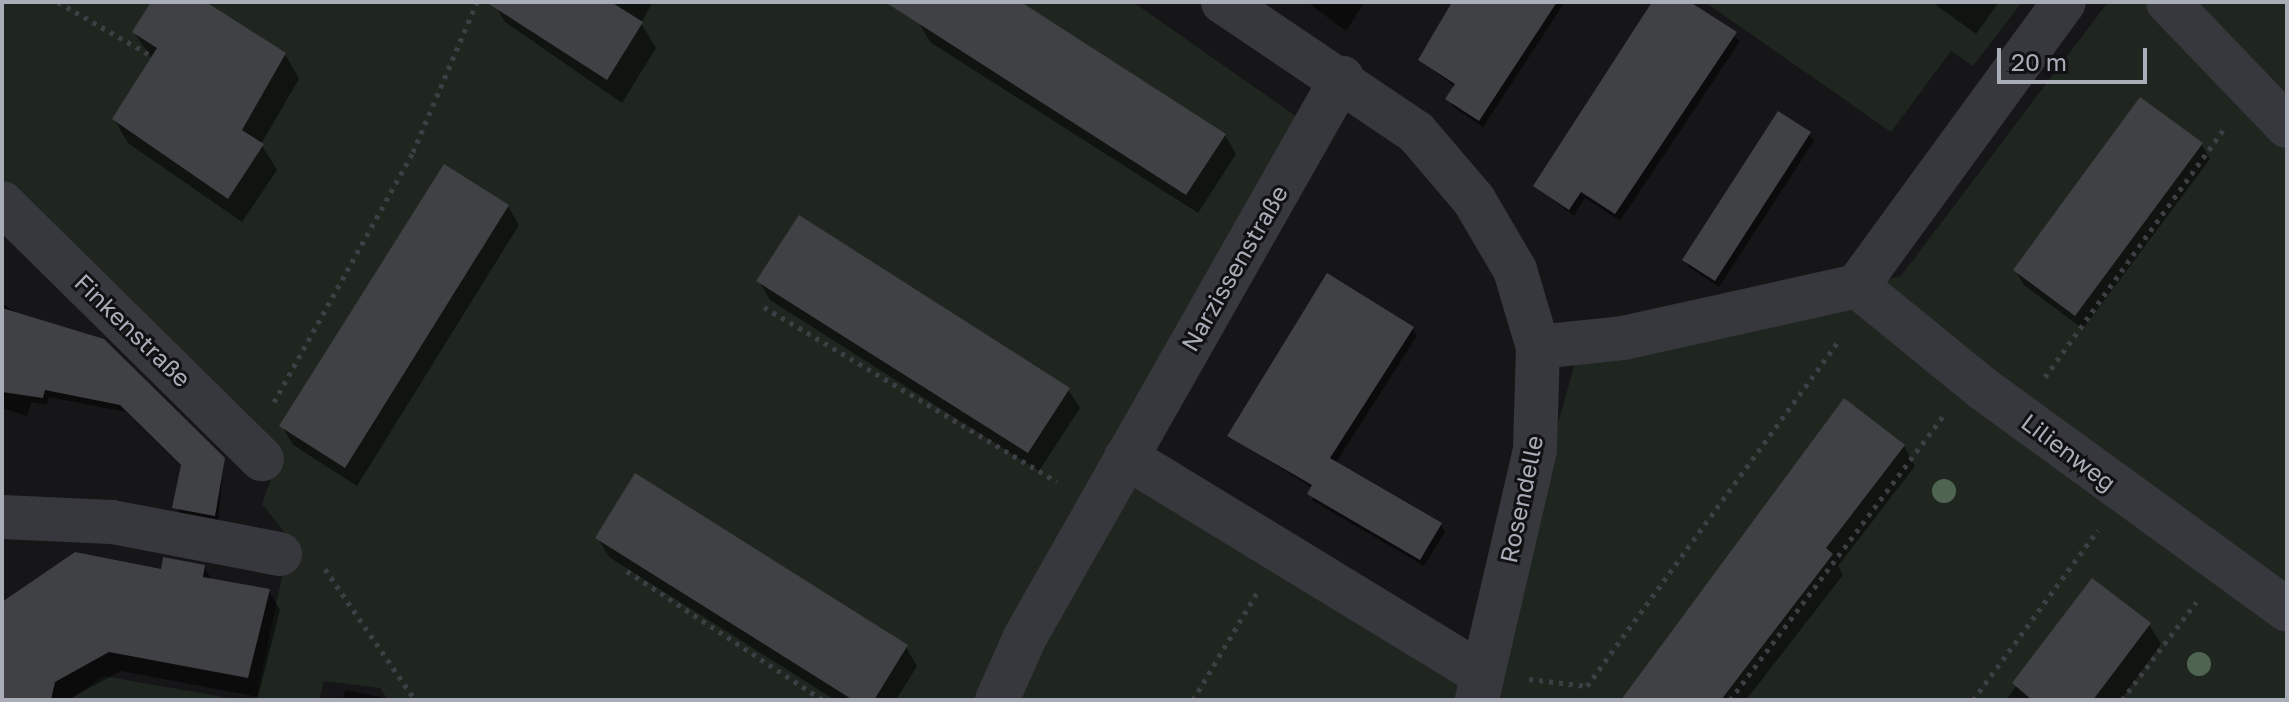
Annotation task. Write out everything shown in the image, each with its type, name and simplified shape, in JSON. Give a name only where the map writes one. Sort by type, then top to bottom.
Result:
[{"type":"street","name":"Rosendelle","points":[[1223,2],[1342,78],[1416,132],[1474,200],[1515,270],[1538,347],[1535,450],[1479,687]]},
{"type":"street","points":[[1538,347],[1623,338],[1857,286],[2064,2]]},
{"type":"street","points":[[2168,2],[2287,126]]},
{"type":"street","name":"Narzissenstraße","points":[[997,700],[1126,457],[1342,78]]},
{"type":"street","name":"Finkenstraße","points":[[2,203],[256,452]]},
{"type":"street","name":"Lilienweg","points":[[1857,286],[1970,379],[2287,610]]},
{"type":"street","points":[[1126,457],[1479,687]]},
{"type":"street","points":[[2,517],[112,522],[280,554]]},
{"type":"path","points":[[58,2],[166,64]]},
{"type":"path","points":[[256,452],[413,152],[477,2]]},
{"type":"path","points":[[2019,414],[2254,90]]},
{"type":"path","points":[[1479,687],[1587,686],[1837,349],[1857,286]]},
{"type":"path","points":[[764,307],[1099,507]]},
{"type":"path","points":[[1730,700],[1970,379]]},
{"type":"path","points":[[1973,700],[2125,493]]},
{"type":"path","points":[[1193,700],[1280,557]]},
{"type":"path","points":[[321,562],[415,700]]},
{"type":"path","points":[[2122,700],[2224,564]]},
{"type":"path","points":[[627,571],[823,700]]},
{"type":"shaded area","points":[[2,2],[1133,2],[1307,124],[1113,462],[1483,691],[1578,352],[1901,276],[2108,2],[2287,2],[2287,700],[388,700],[380,688],[324,681],[319,700],[256,700],[290,539],[262,504],[278,459],[2,183]]},
{"type":"shaded area","points":[[1705,2],[2022,2],[1973,66],[1951,51],[1891,132]]},
{"type":"shaded area","points":[[103,676],[241,700],[70,700]]},
{"type":"building","points":[[151,2],[206,2],[286,53],[242,130],[264,144],[228,199],[112,119],[157,48],[132,32]]},
{"type":"building","points":[[486,2],[611,2],[643,22],[607,80]]},
{"type":"building","points":[[885,2],[1021,2],[1226,134],[1186,195]]},
{"type":"building","points":[[1452,2],[1557,2],[1479,121],[1445,99],[1455,84],[1418,60]]},
{"type":"building","points":[[1652,2],[1690,2],[1737,32],[1615,214],[1581,192],[1569,210],[1533,186]]},
{"type":"building","points":[[2140,97],[2203,143],[2075,316],[2013,270]]},
{"type":"building","points":[[1778,111],[1811,132],[1715,281],[1682,260]]},
{"type":"building","points":[[444,164],[509,205],[345,468],[279,426]]},
{"type":"building","points":[[799,215],[1070,388],[1028,453],[756,281]]},
{"type":"building","points":[[1327,273],[1414,327],[1330,458],[1442,523],[1420,560],[1307,494],[1312,485],[1227,436]]},
{"type":"building","points":[[2,308],[104,339],[225,458],[215,516],[172,508],[181,465],[120,405],[45,390],[43,398],[2,392]]},
{"type":"building","points":[[1844,398],[1905,445],[1826,548],[1833,554],[1721,700],[1621,700]]},
{"type":"building","points":[[635,473],[908,645],[874,700],[853,700],[595,538]]},
{"type":"building","points":[[75,552],[161,569],[163,557],[205,565],[203,577],[270,589],[248,678],[109,652],[55,682],[51,700],[2,700],[2,602]]},
{"type":"building","points":[[2092,578],[2151,623],[2093,700],[2032,700],[2012,683]]}]
